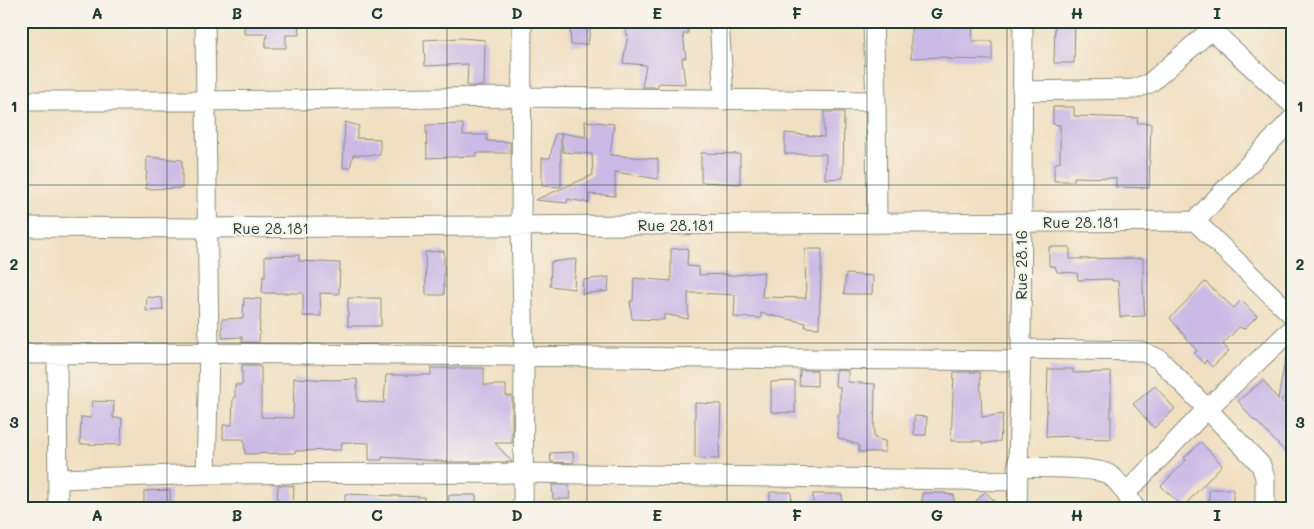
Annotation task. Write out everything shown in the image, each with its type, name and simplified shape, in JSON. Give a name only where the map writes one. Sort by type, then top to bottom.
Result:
[{"type":"street","points":[[204,21],[208,353],[206,474]]},
{"type":"street","points":[[522,21],[523,508]]},
{"type":"street","points":[[719,21],[724,100]]},
{"type":"street","points":[[873,21],[877,224]]},
{"type":"street","name":"Rue 28.16","points":[[1017,508],[1021,355],[1023,21]]},
{"type":"street","points":[[1022,91],[1134,89],[1150,83],[1211,24],[1293,105]]},
{"type":"street","points":[[21,101],[521,97],[876,101]]},
{"type":"street","points":[[1293,118],[1195,221],[1293,316]]},
{"type":"street","name":"Rue 28.181","points":[[21,227],[206,228],[1195,221]]},
{"type":"street","points":[[59,479],[206,474],[524,472],[1017,474],[1093,470],[1108,474],[1131,500],[1207,409],[1293,328]]},
{"type":"street","points":[[21,354],[1021,355],[1141,351],[1159,359],[1261,465],[1265,478],[1265,508]]},
{"type":"street","points":[[57,355],[58,508]]},
{"type":"building","points":[[244,21],[298,21],[299,35],[286,35],[286,48],[265,48],[267,34],[244,34]]},
{"type":"building","points":[[627,21],[688,21],[688,34],[683,34],[686,58],[682,58],[685,84],[658,83],[658,87],[642,87],[646,65],[623,63],[628,34],[626,34]]},
{"type":"building","points":[[947,21],[973,21],[972,41],[992,41],[992,60],[947,59],[947,57],[911,58],[911,28],[946,27]]},
{"type":"building","points":[[1055,21],[1075,21],[1074,63],[1054,63]]},
{"type":"building","points":[[591,24],[588,44],[571,45],[570,27]]},
{"type":"building","points":[[461,38],[485,40],[484,86],[467,86],[468,64],[425,66],[424,40]]},
{"type":"building","points":[[1053,107],[1074,107],[1074,116],[1138,118],[1137,123],[1151,123],[1149,188],[1116,187],[1116,178],[1074,177],[1074,181],[1054,181],[1054,164],[1060,162],[1060,125],[1053,124]]},
{"type":"building","points":[[824,112],[844,112],[843,178],[825,179],[826,154],[785,154],[785,133],[824,137]]},
{"type":"building","points":[[585,121],[614,124],[610,155],[658,159],[658,179],[615,172],[615,196],[589,194],[589,203],[568,199],[567,203],[535,200],[593,175],[592,154],[563,152],[561,133],[586,137]]},
{"type":"building","points":[[345,122],[359,126],[356,138],[380,139],[380,155],[353,155],[350,168],[343,167]]},
{"type":"building","points":[[463,124],[463,135],[487,135],[487,141],[510,142],[510,153],[476,153],[476,156],[427,158],[426,125]]},
{"type":"building","points":[[555,134],[561,134],[561,187],[542,186],[542,158],[550,158]]},
{"type":"building","points":[[701,153],[740,154],[740,184],[701,182]]},
{"type":"building","points":[[147,157],[182,160],[182,188],[146,189]]},
{"type":"building","points":[[1049,247],[1070,247],[1070,259],[1143,258],[1145,316],[1120,317],[1118,281],[1112,281],[1112,279],[1078,280],[1077,273],[1057,272],[1055,266],[1049,266]]},
{"type":"building","points":[[688,248],[687,266],[699,267],[699,275],[727,274],[727,276],[764,272],[762,297],[806,298],[805,249],[822,249],[819,328],[805,327],[806,323],[761,313],[761,318],[734,317],[735,295],[700,293],[688,293],[688,319],[664,314],[664,320],[632,319],[630,301],[633,301],[634,278],[671,281],[671,249]]},
{"type":"building","points":[[444,251],[444,295],[426,295],[425,252]]},
{"type":"building","points":[[299,255],[299,261],[340,263],[339,294],[320,293],[321,316],[303,316],[303,293],[262,293],[263,276],[265,277],[265,256]]},
{"type":"building","points":[[576,259],[574,289],[550,286],[551,262]]},
{"type":"building","points":[[846,274],[873,276],[872,294],[844,294]]},
{"type":"building","points":[[609,277],[608,291],[582,294],[583,280]]},
{"type":"building","points":[[1205,282],[1234,308],[1241,300],[1257,316],[1244,329],[1239,327],[1223,344],[1229,351],[1212,367],[1206,360],[1204,364],[1194,353],[1197,351],[1170,318]]},
{"type":"building","points":[[147,297],[162,298],[163,310],[146,311]]},
{"type":"building","points":[[244,298],[261,299],[259,342],[242,342],[242,337],[222,338],[222,319],[243,318]]},
{"type":"building","points":[[348,298],[381,298],[381,326],[348,326]]},
{"type":"building","points":[[1286,356],[1293,356],[1293,390],[1281,400],[1293,412],[1293,460],[1254,421],[1238,401],[1263,380],[1278,399]]},
{"type":"building","points":[[242,365],[258,365],[258,367],[261,367],[261,417],[293,418],[294,378],[357,379],[357,401],[384,403],[386,375],[431,375],[431,368],[484,368],[484,385],[506,385],[506,396],[512,396],[512,443],[495,443],[512,462],[451,462],[382,457],[382,460],[369,460],[369,443],[342,442],[341,450],[245,454],[244,439],[223,439],[223,425],[232,425],[235,385],[242,385]]},
{"type":"building","points":[[1048,369],[1073,369],[1073,373],[1111,372],[1111,439],[1075,438],[1075,436],[1046,437]]},
{"type":"building","points":[[800,370],[817,370],[817,386],[799,385]]},
{"type":"building","points":[[836,370],[848,371],[848,382],[875,384],[874,438],[885,441],[885,452],[859,452],[859,445],[838,438],[840,387],[835,386]]},
{"type":"building","points":[[954,372],[980,372],[982,417],[1003,414],[1000,441],[982,444],[982,441],[951,441]]},
{"type":"building","points":[[795,381],[795,413],[771,412],[771,382]]},
{"type":"building","points":[[1155,386],[1175,409],[1154,428],[1133,404]]},
{"type":"building","points":[[92,401],[114,402],[113,418],[122,418],[121,445],[80,444],[81,417],[91,418]]},
{"type":"building","points":[[695,403],[721,404],[719,459],[695,458]]},
{"type":"building","points":[[914,416],[927,417],[926,435],[914,435]]},
{"type":"building","points":[[1201,442],[1222,465],[1183,507],[1161,486],[1186,460],[1184,458]]},
{"type":"building","points":[[573,452],[574,463],[551,462],[550,453]]},
{"type":"building","points":[[278,485],[294,486],[293,503],[277,503]]},
{"type":"building","points":[[552,485],[569,485],[570,499],[553,499]]},
{"type":"building","points":[[1209,489],[1233,489],[1233,508],[1209,508]]},
{"type":"building","points":[[170,490],[170,508],[144,508],[144,491]]},
{"type":"building","points":[[770,492],[791,492],[792,504],[770,505]]},
{"type":"building","points":[[985,492],[995,501],[989,508],[983,508],[976,501]]},
{"type":"building","points":[[922,493],[954,495],[954,508],[922,508]]},
{"type":"building","points":[[345,494],[424,497],[424,508],[345,508]]},
{"type":"building","points":[[813,494],[842,494],[842,507],[813,507]]},
{"type":"building","points":[[449,495],[476,495],[476,508],[448,508]]}]
